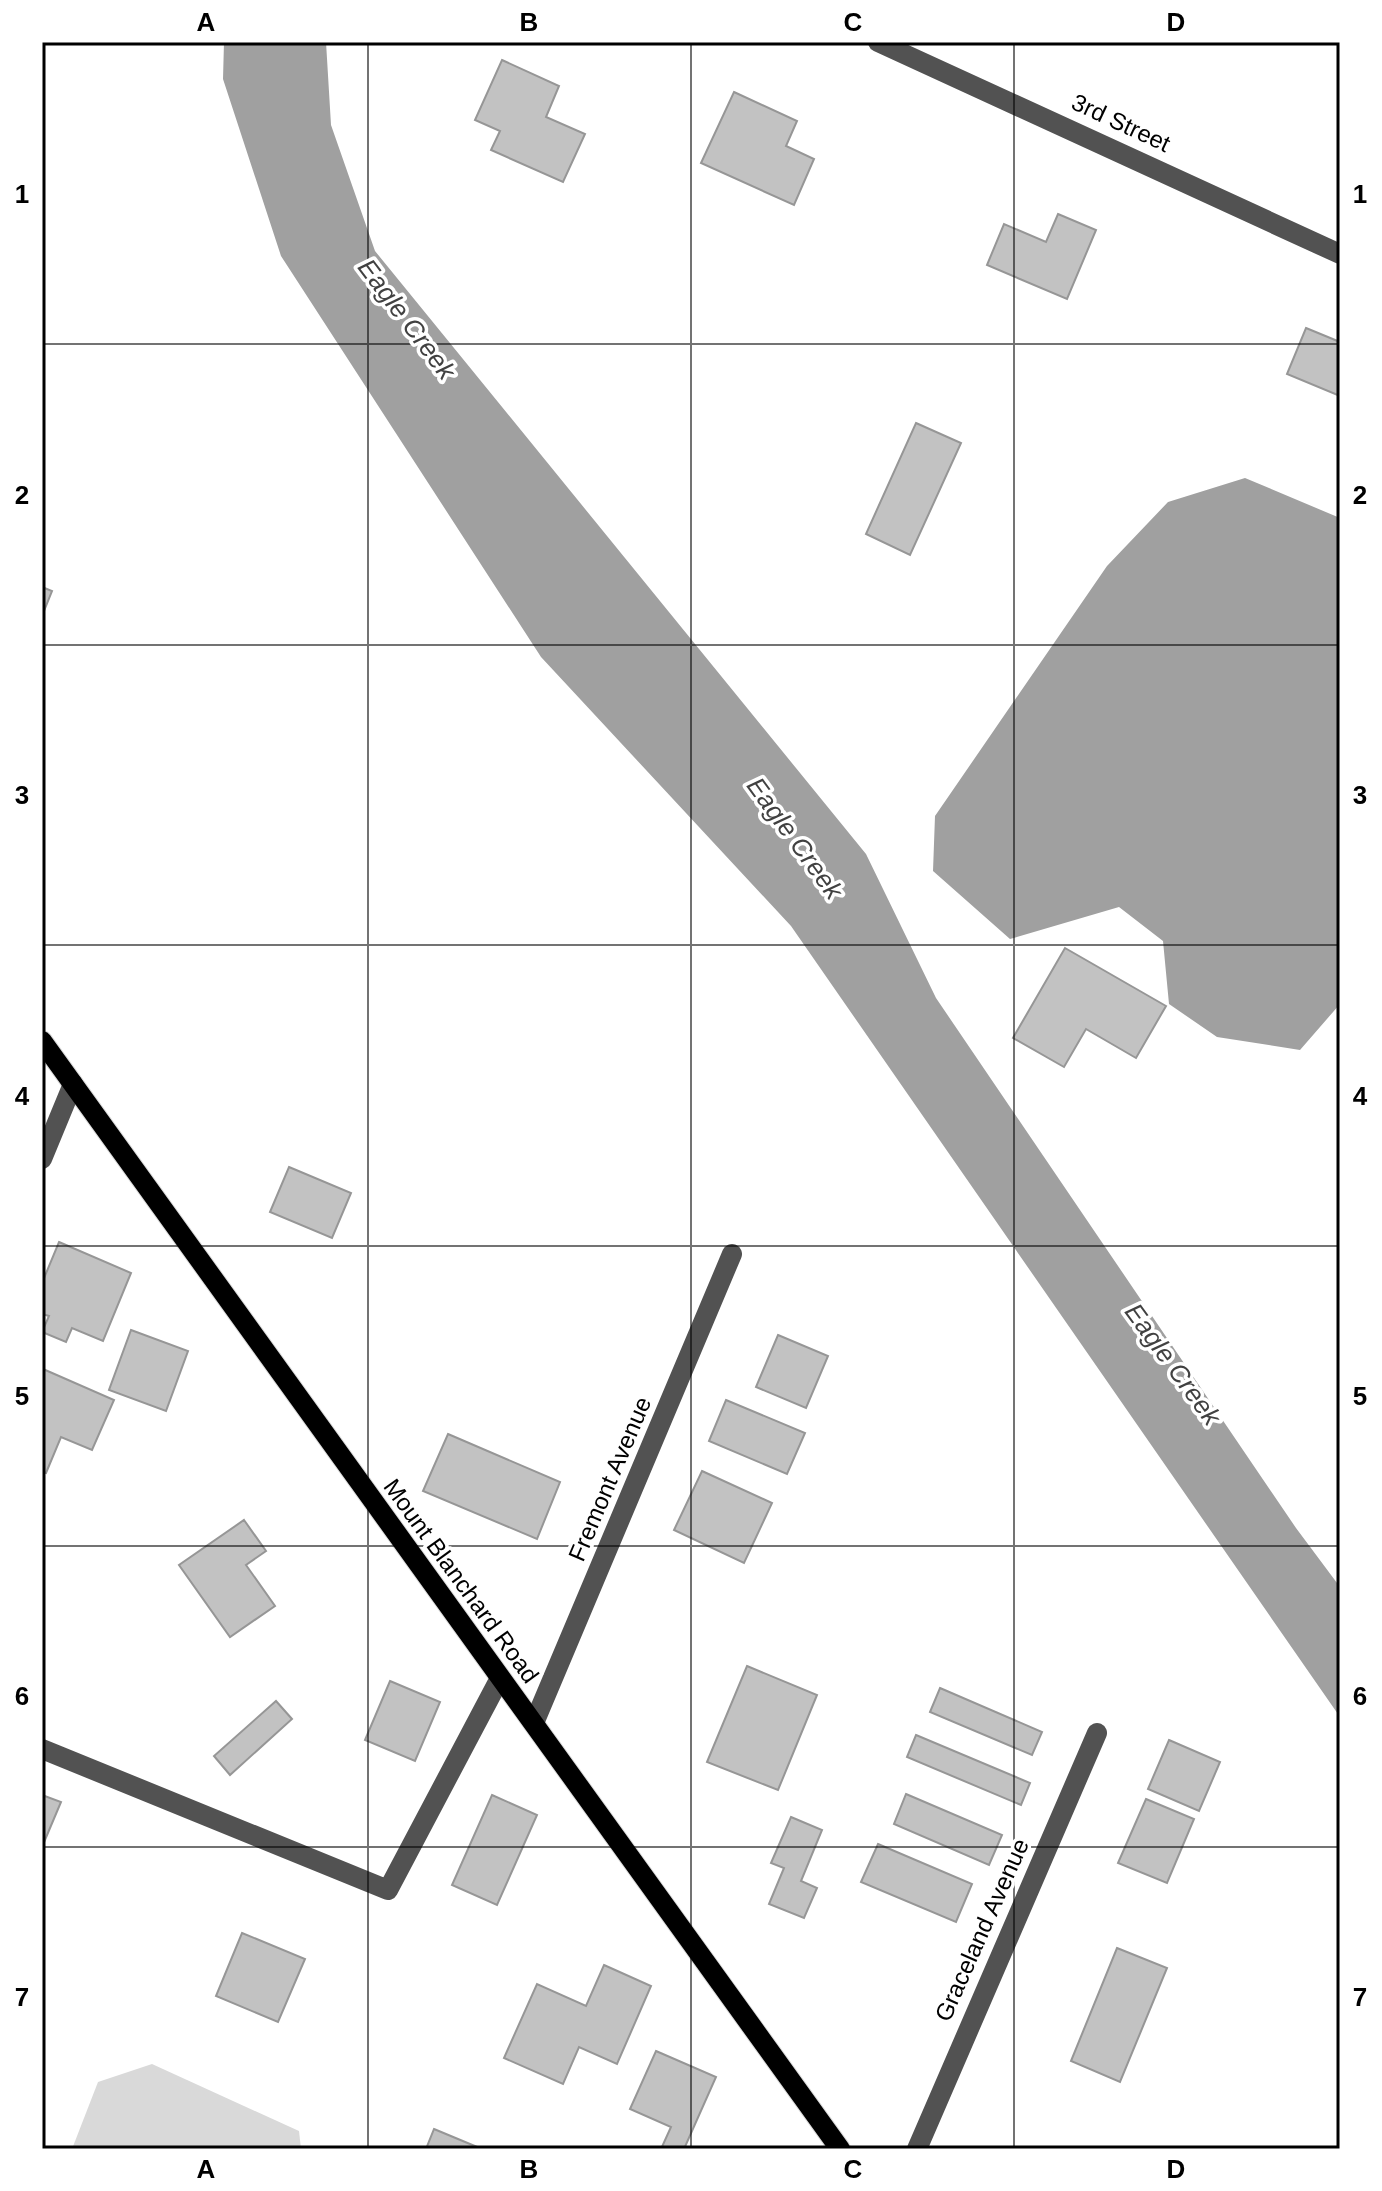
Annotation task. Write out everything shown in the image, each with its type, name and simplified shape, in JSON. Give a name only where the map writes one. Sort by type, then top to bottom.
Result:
[{"type":"main road","name":"Mount Blanchard Road","points":[[42,1041],[499,1680],[534,1723],[840,2149]]},
{"type":"street","name":"3rd Street","points":[[878,42],[1340,254]]},
{"type":"street","points":[[42,1159],[73,1084]]},
{"type":"street","name":"Fremont Avenue","points":[[534,1723],[732,1254]]},
{"type":"street","points":[[42,1749],[388,1890],[499,1680]]},
{"type":"street","name":"Graceland Avenue","points":[[917,2149],[1097,1733]]},
{"type":"shaded area","points":[[152,2064],[299,2131],[301,2149],[72,2149],[98,2082]]},
{"type":"water","name":"Eagle Creek","points":[[224,42],[326,42],[331,125],[375,251],[866,854],[936,998],[1296,1528],[1340,1587],[1340,1717],[791,926],[541,657],[281,256],[223,79]]},
{"type":"water","points":[[1245,478],[1340,518],[1340,1004],[1300,1050],[1217,1037],[1169,1004],[1163,941],[1119,907],[1010,939],[933,871],[935,816],[1107,566],[1168,502]]},
{"type":"building","points":[[502,60],[559,86],[546,117],[585,134],[563,182],[491,150],[500,131],[475,120]]},
{"type":"building","points":[[734,92],[797,121],[786,146],[814,159],[794,205],[701,163]]},
{"type":"building","points":[[1058,214],[1096,230],[1067,299],[987,265],[1004,224],[1046,242]]},
{"type":"building","points":[[1306,328],[1340,342],[1340,396],[1287,374]]},
{"type":"building","points":[[916,423],[961,443],[910,555],[866,534]]},
{"type":"building","points":[[42,587],[52,591],[42,616]]},
{"type":"building","points":[[1065,948],[1166,1006],[1136,1058],[1086,1029],[1064,1067],[1013,1038]]},
{"type":"building","points":[[289,1167],[351,1193],[332,1238],[270,1212]]},
{"type":"building","points":[[59,1242],[131,1273],[103,1341],[72,1328],[66,1342],[42,1332],[49,1316],[42,1314],[42,1283]]},
{"type":"building","points":[[131,1330],[188,1351],[166,1411],[109,1390]]},
{"type":"building","points":[[778,1335],[828,1356],[806,1408],[756,1387]]},
{"type":"building","points":[[43,1369],[114,1400],[92,1450],[61,1437],[46,1473],[42,1472]]},
{"type":"building","points":[[726,1400],[805,1433],[787,1474],[709,1441]]},
{"type":"building","points":[[448,1434],[560,1482],[537,1539],[423,1491]]},
{"type":"building","points":[[702,1471],[772,1503],[744,1563],[674,1530]]},
{"type":"building","points":[[244,1520],[266,1551],[246,1565],[275,1606],[230,1637],[179,1565]]},
{"type":"building","points":[[747,1666],[817,1695],[778,1790],[707,1762]]},
{"type":"building","points":[[390,1681],[440,1702],[415,1761],[365,1740]]},
{"type":"building","points":[[940,1688],[1042,1732],[1032,1755],[930,1712]]},
{"type":"building","points":[[276,1701],[292,1719],[230,1775],[214,1756]]},
{"type":"building","points":[[916,1735],[1030,1783],[1021,1805],[907,1757]]},
{"type":"building","points":[[1169,1740],[1220,1762],[1199,1811],[1148,1789]]},
{"type":"building","points":[[906,1794],[1002,1835],[989,1865],[894,1824]]},
{"type":"building","points":[[42,1795],[61,1802],[42,1847]]},
{"type":"building","points":[[492,1795],[537,1815],[497,1905],[452,1885]]},
{"type":"building","points":[[1146,1799],[1194,1819],[1167,1883],[1118,1863]]},
{"type":"building","points":[[791,1817],[822,1830],[801,1881],[817,1888],[804,1918],[769,1904],[784,1868],[771,1863]]},
{"type":"building","points":[[878,1844],[972,1884],[956,1922],[861,1882]]},
{"type":"building","points":[[242,1933],[305,1959],[278,2022],[216,1996]]},
{"type":"building","points":[[1117,1948],[1167,1968],[1120,2082],[1071,2061]]},
{"type":"building","points":[[604,1965],[651,1986],[617,2064],[579,2047],[563,2084],[504,2058],[537,1984],[586,2006]]},
{"type":"building","points":[[656,2051],[716,2077],[684,2149],[661,2149],[671,2127],[630,2109]]},
{"type":"building","points":[[434,2129],[482,2149],[426,2149]]}]
